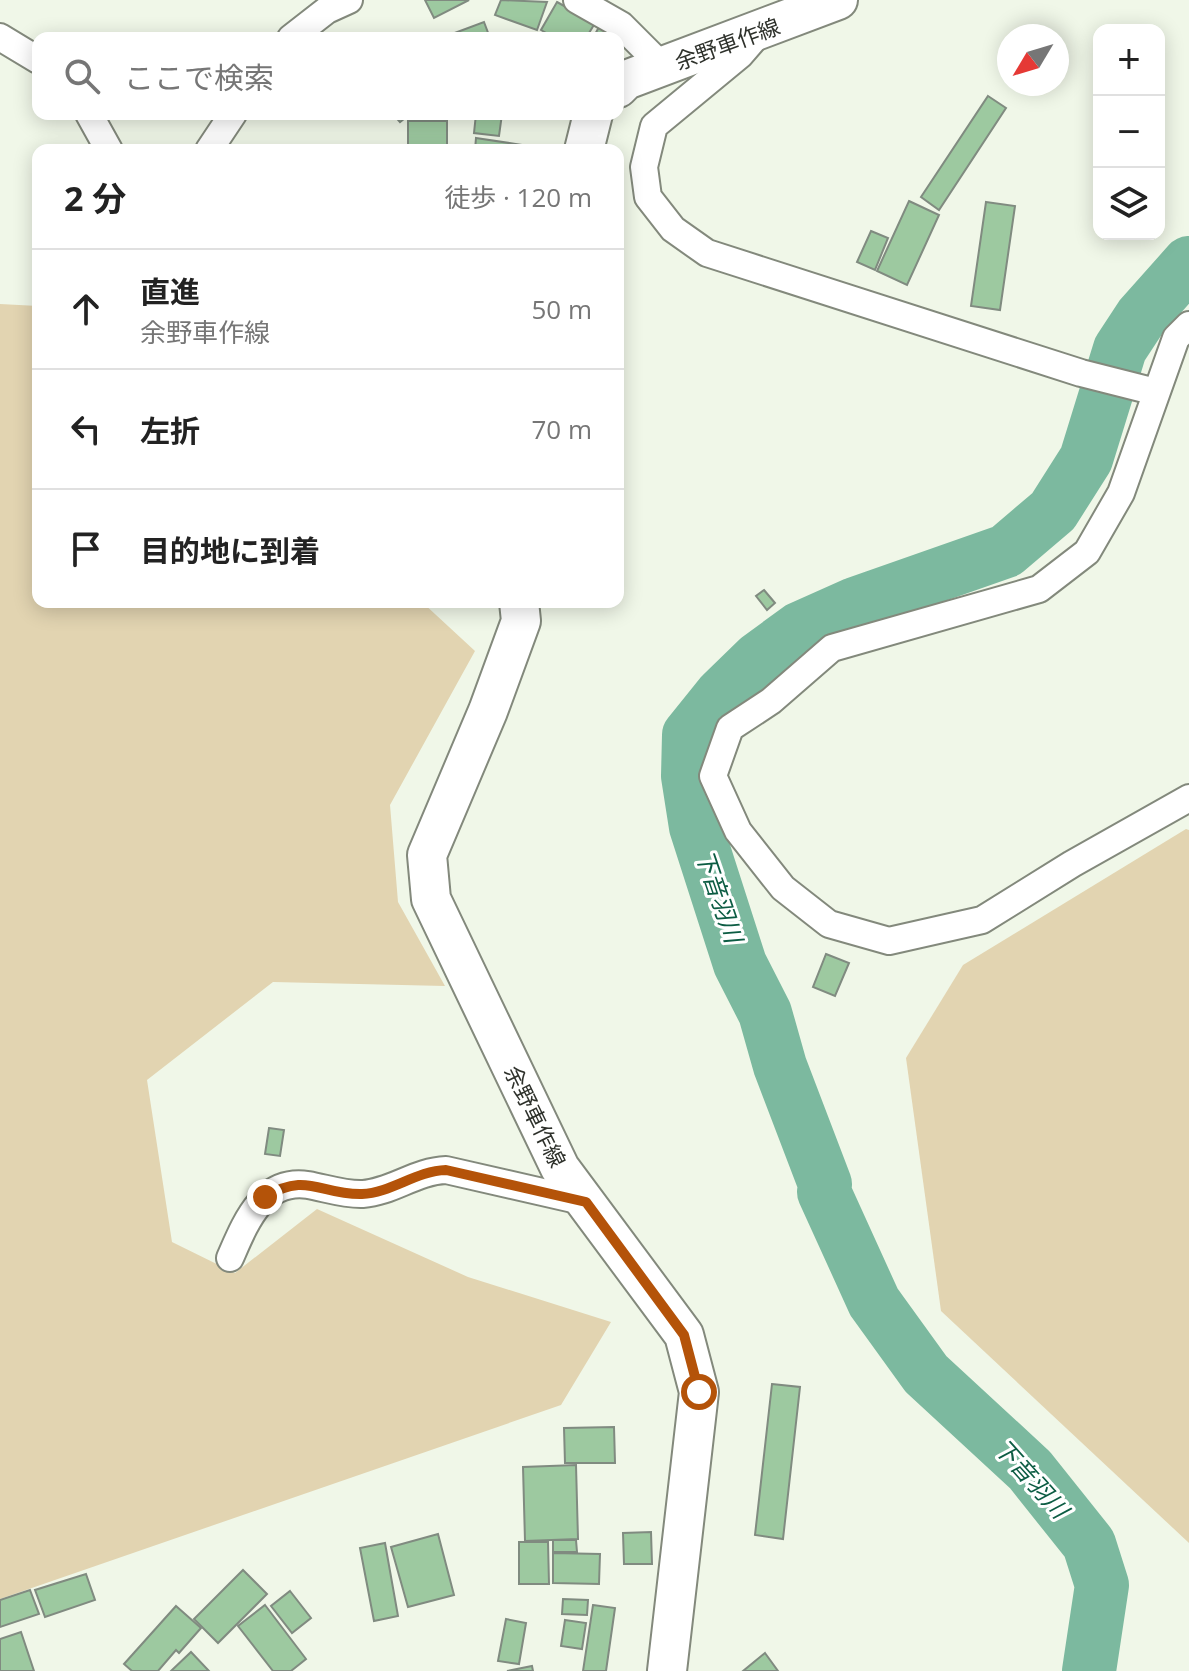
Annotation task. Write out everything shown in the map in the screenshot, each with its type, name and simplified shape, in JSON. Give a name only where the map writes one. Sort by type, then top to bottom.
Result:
[{"type":"main road","name":"余野車作線","points":[[624,82],[838,0]]},
{"type":"main road","points":[[586,144],[592,120]]},
{"type":"main road","name":"余野車作線","points":[[520,608],[521,621],[488,711],[427,855],[431,899],[560,1168],[684,1335],[699,1392],[667,1671]]},
{"type":"street","points":[[299,32],[327,10],[349,0]]},
{"type":"street","points":[[577,0],[621,25],[663,67]]},
{"type":"street","points":[[761,31],[740,55],[654,126],[644,167],[648,197],[673,229],[707,253],[1081,373],[1156,392]]},
{"type":"street","points":[[0,37],[32,56]]},
{"type":"street","points":[[92,120],[106,144]]},
{"type":"street","points":[[213,144],[229,120]]},
{"type":"street","points":[[1189,325],[1176,338],[1121,493],[1087,552],[1039,589],[832,648],[771,701],[730,728],[713,776],[738,831],[783,888],[829,924],[889,941],[982,920],[1072,864],[1189,798]]},
{"type":"street","points":[[230,1258],[252,1210],[284,1185],[303,1184],[361,1194],[381,1190],[430,1170],[446,1170],[586,1202]]},
{"type":"shaded area","points":[[0,304],[32,306],[32,608],[428,608],[475,651],[390,805],[398,902],[445,986],[273,982],[147,1080],[172,1242],[235,1273],[317,1209],[468,1277],[611,1322],[561,1405],[0,1599]]},
{"type":"shaded area","points":[[1189,830],[1189,1543],[941,1311],[906,1058],[963,965]]},
{"type":"building","points":[[425,0],[469,0],[434,18]]},
{"type":"building","points":[[501,0],[547,2],[537,30],[495,15]]},
{"type":"building","points":[[557,2],[595,23],[590,32],[541,30]]},
{"type":"building","points":[[484,22],[488,32],[457,32]]},
{"type":"building","points":[[988,96],[1006,108],[939,210],[921,197]]},
{"type":"building","points":[[475,120],[501,120],[499,136],[474,133]]},
{"type":"building","points":[[408,121],[447,121],[447,144],[408,144]]},
{"type":"building","points":[[476,138],[516,144],[476,144]]},
{"type":"building","points":[[909,201],[939,215],[907,285],[877,271]]},
{"type":"building","points":[[986,202],[1015,206],[1000,310],[971,306]]},
{"type":"building","points":[[871,231],[888,238],[875,270],[857,262]]},
{"type":"building","points":[[764,590],[775,603],[767,610],[756,596]]},
{"type":"building","points":[[826,954],[849,963],[835,996],[813,987]]},
{"type":"building","points":[[269,1128],[284,1130],[280,1156],[265,1154]]},
{"type":"building","points":[[772,1384],[800,1387],[783,1539],[755,1535]]},
{"type":"building","points":[[614,1427],[615,1463],[565,1463],[564,1428]]},
{"type":"building","points":[[576,1465],[578,1539],[525,1541],[523,1467]]},
{"type":"building","points":[[651,1532],[652,1564],[624,1564],[623,1533]]},
{"type":"building","points":[[438,1534],[454,1595],[408,1607],[391,1547]]},
{"type":"building","points":[[553,1540],[576,1540],[577,1552],[553,1552]]},
{"type":"building","points":[[519,1542],[548,1542],[549,1584],[519,1584]]},
{"type":"building","points":[[385,1543],[398,1616],[374,1621],[360,1548]]},
{"type":"building","points":[[553,1553],[600,1554],[599,1584],[553,1583]]},
{"type":"building","points":[[243,1570],[267,1594],[218,1643],[194,1619]]},
{"type":"building","points":[[86,1574],[95,1600],[45,1617],[35,1590]]},
{"type":"building","points":[[30,1590],[39,1614],[0,1627],[0,1600]]},
{"type":"building","points":[[290,1591],[311,1618],[292,1633],[271,1606]]},
{"type":"building","points":[[563,1599],[588,1600],[587,1615],[562,1614]]},
{"type":"building","points":[[265,1605],[306,1659],[291,1671],[273,1671],[238,1626]]},
{"type":"building","points":[[593,1605],[615,1608],[606,1671],[583,1671]]},
{"type":"building","points":[[176,1606],[201,1628],[158,1671],[132,1671],[124,1664]]},
{"type":"building","points":[[506,1619],[526,1623],[519,1664],[498,1661]]},
{"type":"building","points":[[565,1620],[586,1623],[582,1649],[561,1646]]},
{"type":"building","points":[[21,1632],[34,1671],[0,1671],[0,1639]]},
{"type":"building","points":[[191,1652],[209,1671],[171,1671]]},
{"type":"building","points":[[765,1653],[778,1671],[743,1671]]},
{"type":"building","points":[[532,1666],[533,1671],[507,1671]]},
{"type":"waterway","name":"下音羽川","points":[[1089,1671],[1102,1585],[1089,1544],[1030,1470],[926,1374],[874,1302],[824,1192],[825,1184],[780,1066],[765,1013],[740,964],[696,827],[688,776],[689,735],[722,694],[758,659],[799,629],[855,604],[1006,551],[1053,511],[1086,459],[1120,349],[1141,317],[1189,263]]},
{"type":"route","points":[[265,1197],[284,1185],[303,1184],[361,1194],[381,1190],[430,1170],[446,1170],[586,1202],[684,1335],[699,1392]]}]
